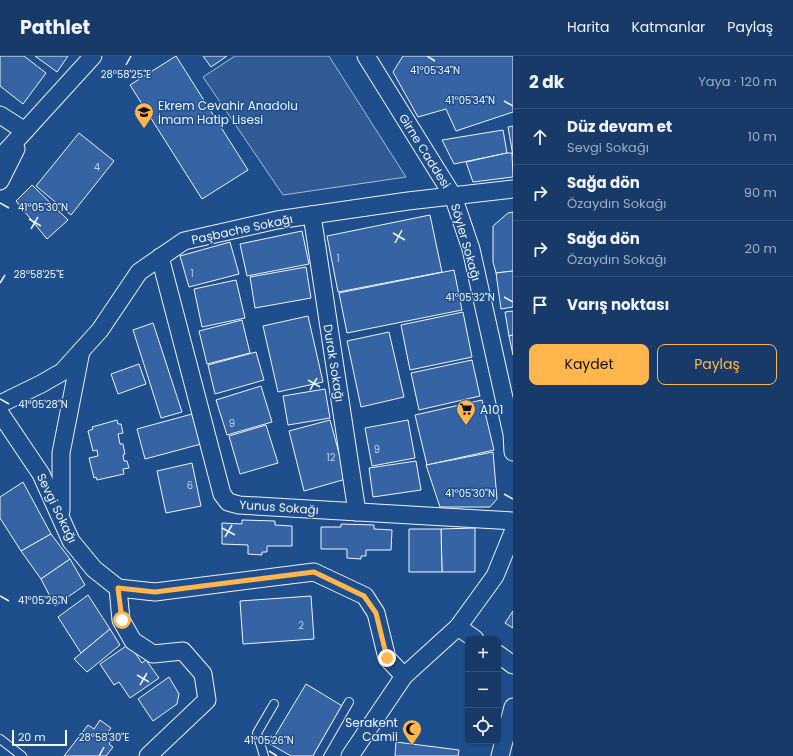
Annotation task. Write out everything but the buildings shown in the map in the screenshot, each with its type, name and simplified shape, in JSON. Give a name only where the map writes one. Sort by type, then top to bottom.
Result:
[{"type":"street","points":[[0,158],[93,56]]},
{"type":"street","name":"Girne Caddesi","points":[[366,56],[453,196],[513,190]]},
{"type":"street","points":[[0,115],[25,131]]},
{"type":"street","points":[[0,181],[25,131]]},
{"type":"street","name":"Paşbache Sokağı","points":[[0,404],[62,372],[100,330],[140,272],[184,241],[277,220],[453,196]]},
{"type":"street","name":"Söyler Sokağı","points":[[453,196],[471,249],[512,434],[513,452]]},
{"type":"street","name":"Durak Sokağı","points":[[312,215],[357,512]]},
{"type":"street","name":"Yunus Sokağı","points":[[160,258],[222,494],[228,502],[239,505],[513,521]]},
{"type":"street","points":[[61,518],[61,453],[81,351]]},
{"type":"street","name":"Sevgi Sokağı","points":[[0,413],[41,474],[71,541],[94,569],[118,588]]},
{"type":"street","points":[[350,756],[404,676],[458,627],[495,576],[513,532]]},
{"type":"street","points":[[148,756],[207,700],[203,674],[183,651],[153,654],[133,641],[122,620],[118,588],[155,592],[314,572],[364,596],[376,613],[387,658],[404,676]]},
{"type":"street","points":[[458,627],[472,636]]},
{"type":"street","points":[[501,656],[513,665]]},
{"type":"street","points":[[500,756],[513,707]]},
{"type":"lane","points":[[318,756],[349,702]]},
{"type":"lane","points":[[264,756],[257,733],[274,704]]},
{"type":"lane","points":[[0,739],[22,756]]},
{"type":"shaded area","points":[[235,56],[329,56],[406,177],[283,195],[203,77]]},
{"type":"place","name":"Ekrem Cevahir Anadolu İmam Hatip Lisesi","points":[[144,129]]},
{"type":"place","name":"A101","points":[[466,426]]},
{"type":"place","name":"Serakent Camii","points":[[412,746]]},
{"type":"route","points":[[122,620],[118,588],[155,592],[314,572],[364,596],[376,613],[387,658]]}]
